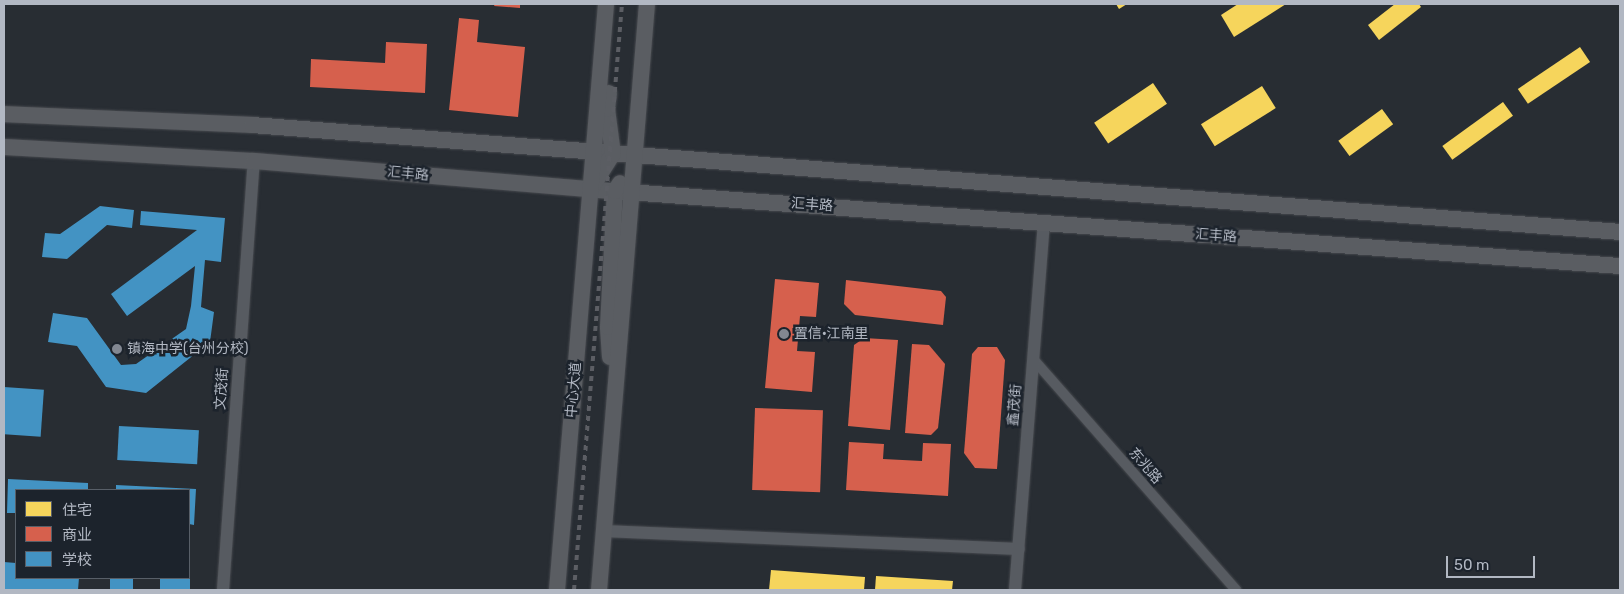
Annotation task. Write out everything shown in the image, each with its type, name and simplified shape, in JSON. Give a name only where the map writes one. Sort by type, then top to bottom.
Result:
[{"type":"main road","name":"中心大道","points":[[557,590],[606,4]]},
{"type":"main road","name":"中心大道","points":[[594,152],[607,109],[616,4]]},
{"type":"main road","points":[[637,129],[630,108],[638,4]]},
{"type":"main road","points":[[614,405],[608,327],[614,241],[623,192],[635,155],[647,4]]},
{"type":"main road","name":"中心大道","points":[[590,189],[613,154],[607,109]]},
{"type":"main road","points":[[4,114],[252,125],[1620,232]]},
{"type":"main road","name":"汇丰路","points":[[4,147],[254,161],[623,192],[1620,266]]},
{"type":"main road","points":[[599,590],[614,405],[623,192]]},
{"type":"main road","points":[[586,242],[595,226],[603,225],[609,228],[614,241]]},
{"type":"street","name":"文茂街","points":[[223,590],[254,161]]},
{"type":"street","name":"鑫茂街","points":[[1016,590],[1044,222]]},
{"type":"street","name":"东兆路","points":[[1034,360],[1236,590]]},
{"type":"street","points":[[604,530],[1019,549]]},
{"type":"building: 住宅","points":[[1116,4],[1127,4],[1119,9]]},
{"type":"building: 住宅","points":[[1238,4],[1286,4],[1234,37],[1221,15]]},
{"type":"building: 住宅","points":[[1395,4],[1419,4],[1421,7],[1379,40],[1368,25]]},
{"type":"building: 住宅","points":[[1580,47],[1590,62],[1528,104],[1518,89]]},
{"type":"building: 住宅","points":[[1153,83],[1167,104],[1108,143],[1094,123]]},
{"type":"building: 住宅","points":[[1262,86],[1276,108],[1215,146],[1201,124]]},
{"type":"building: 住宅","points":[[1503,102],[1513,116],[1452,160],[1442,146]]},
{"type":"building: 住宅","points":[[1382,109],[1393,124],[1349,156],[1338,141]]},
{"type":"building: 住宅","points":[[771,570],[865,577],[864,590],[769,590]]},
{"type":"building: 住宅","points":[[876,576],[953,581],[952,590],[875,590]]},
{"type":"building: 商业","points":[[495,4],[520,4],[520,8],[494,6]]},
{"type":"building: 商业","points":[[459,18],[479,20],[477,42],[525,47],[518,117],[449,110]]},
{"type":"building: 商业","points":[[386,42],[427,44],[425,93],[310,87],[311,59],[385,63]]},
{"type":"building: 商业","name":"置信·江南里","points":[[775,279],[819,283],[816,317],[800,316],[797,351],[815,352],[812,392],[765,388]]},
{"type":"building: 商业","points":[[846,280],[941,291],[946,297],[943,325],[855,315],[844,304]]},
{"type":"building: 商业","points":[[864,338],[898,340],[890,430],[848,426],[854,345]]},
{"type":"building: 商业","points":[[912,344],[929,345],[945,364],[938,428],[931,435],[905,433]]},
{"type":"building: 商业","points":[[978,347],[997,347],[1005,360],[997,469],[975,468],[964,453],[972,354]]},
{"type":"building: 商业","points":[[755,408],[823,410],[820,492],[752,490]]},
{"type":"building: 商业","points":[[849,442],[884,444],[883,459],[922,461],[923,443],[951,444],[948,496],[846,490]]},
{"type":"building: 学校","points":[[100,206],[134,210],[132,228],[107,225],[67,259],[42,257],[45,233],[60,234]]},
{"type":"building: 学校","points":[[141,211],[225,218],[221,262],[205,260],[201,307],[214,312],[210,342],[146,393],[106,387],[77,346],[48,342],[53,313],[87,318],[121,365],[136,364],[186,329],[191,306],[195,266],[127,316],[111,294],[197,230],[140,225]]},
{"type":"building: 学校","points":[[4,387],[44,390],[41,437],[4,434]]},
{"type":"building: 学校","points":[[119,426],[199,430],[197,464],[117,460]]},
{"type":"building: 学校","points":[[8,479],[88,483],[88,489],[15,489],[15,513],[7,513]]},
{"type":"building: 学校","points":[[116,485],[196,489],[194,525],[190,524],[190,489],[116,489]]},
{"type":"building: 学校","points":[[4,562],[15,563],[15,579],[79,579],[78,590],[4,590]]},
{"type":"building: 学校","points":[[110,579],[133,579],[133,590],[110,590]]},
{"type":"building: 学校","points":[[160,579],[190,579],[190,590],[160,590]]},
{"type":"railway","points":[[574,590],[622,4]]},
{"type":"place","name":"置信·江南里","points":[[784,334]]},
{"type":"place","name":"镇海中学(台州分校)","points":[[117,349]]}]
